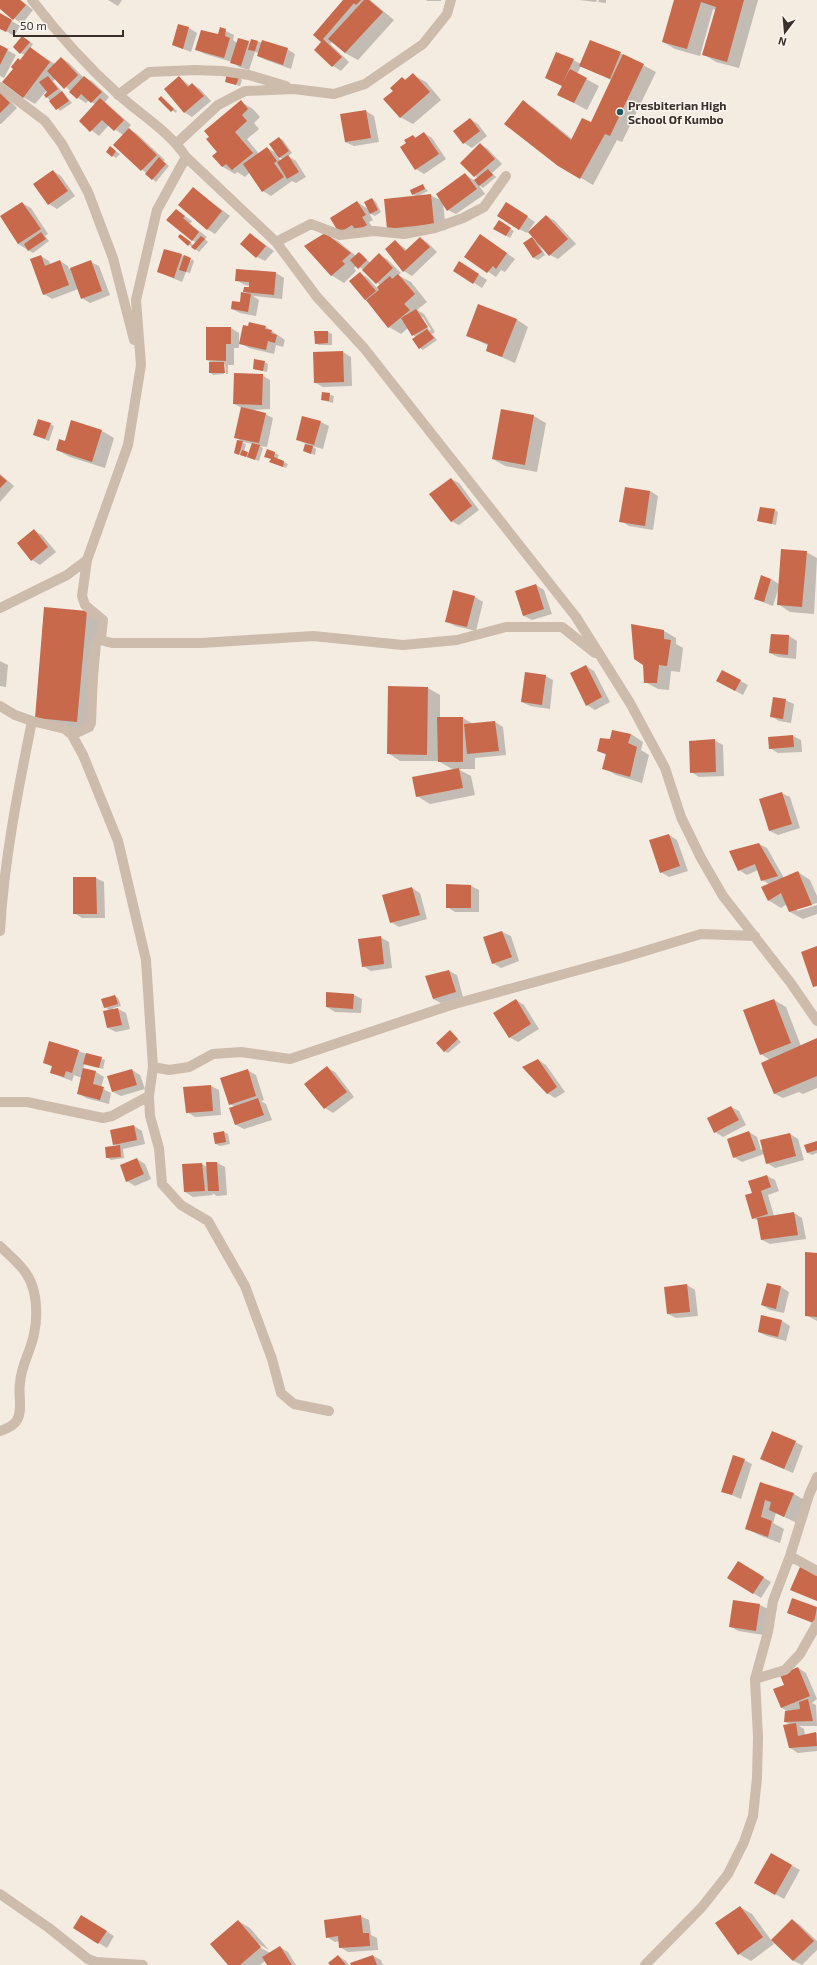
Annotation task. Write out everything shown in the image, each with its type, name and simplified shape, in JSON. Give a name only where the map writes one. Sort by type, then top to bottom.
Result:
[{"type":"street","points":[[32,0],[56,32],[118,95],[177,143],[186,157],[276,242],[318,297],[364,348],[576,617],[630,703],[665,768],[681,817],[701,858],[723,896],[755,936],[817,1021]]},
{"type":"street","points":[[177,143],[218,105],[246,90],[294,89],[334,94],[364,84],[423,44],[447,14],[451,0]]},
{"type":"street","points":[[118,95],[149,72],[196,70],[249,75],[294,89]]},
{"type":"street","points":[[0,87],[45,121],[54,132],[88,192],[113,258],[140,365]]},
{"type":"street","points":[[72,735],[89,727],[91,723],[94,646],[101,638],[103,620],[85,605],[82,596],[87,560],[128,445],[140,365],[136,300],[157,210],[186,157]]},
{"type":"street","points":[[276,242],[311,224],[340,235],[374,231],[404,234],[435,228],[463,218],[484,207],[506,176]]},
{"type":"street","points":[[0,608],[20,600],[67,575],[87,560]]},
{"type":"street","points":[[101,638],[104,641],[112,643],[200,643],[313,636],[403,645],[457,640],[506,627],[562,627],[602,658]]},
{"type":"street","points":[[0,706],[15,715],[60,728],[72,735],[83,755],[123,857],[146,960],[153,1067],[149,1096],[150,1116],[159,1148],[162,1184],[181,1205],[208,1221],[245,1286],[272,1359],[281,1393],[294,1404],[329,1410]]},
{"type":"street","points":[[0,931],[1,906],[15,809],[32,721]]},
{"type":"street","points":[[153,1067],[169,1070],[189,1067],[213,1054],[241,1052],[290,1059],[451,1004],[622,958],[701,934],[755,936]]},
{"type":"street","points":[[0,1102],[27,1102],[103,1118],[112,1116],[149,1096]]},
{"type":"street","points":[[0,1246],[22,1266],[28,1275],[34,1292],[36,1308],[35,1334],[23,1364],[20,1378],[20,1411],[18,1419],[10,1427],[0,1431]]},
{"type":"street","points":[[645,1965],[706,1902],[728,1874],[744,1842],[753,1816],[757,1778],[758,1737],[755,1680],[768,1632],[773,1601],[790,1556],[809,1495],[817,1477]]},
{"type":"street","points":[[790,1556],[817,1571]]},
{"type":"street","points":[[755,1680],[785,1670],[800,1654],[817,1624]]},
{"type":"street","points":[[0,1894],[49,1928],[88,1959],[96,1962],[143,1965]]},
{"type":"building","points":[[0,0],[20,0],[26,5],[13,20],[0,9]]},
{"type":"building","points":[[343,0],[361,0],[356,5],[354,3],[323,39],[342,57],[332,67],[314,50],[321,42],[313,35]]},
{"type":"building","points":[[364,0],[369,0],[383,12],[345,53],[328,39]]},
{"type":"building","points":[[674,0],[744,0],[727,62],[702,55],[716,7],[701,2],[687,49],[662,42]]},
{"type":"building","points":[[0,13],[12,20],[6,32],[0,29]]},
{"type":"building","points":[[178,24],[189,27],[183,49],[172,45]]},
{"type":"building","points":[[220,27],[226,29],[225,36],[230,38],[224,58],[195,50],[201,30],[218,34]]},
{"type":"building","points":[[22,36],[30,42],[20,54],[13,47]]},
{"type":"building","points":[[238,38],[249,41],[241,66],[230,63]]},
{"type":"building","points":[[251,39],[258,41],[255,51],[248,50]]},
{"type":"building","points":[[262,40],[288,48],[283,65],[257,56]]},
{"type":"building","points":[[590,40],[621,52],[610,79],[579,66]]},
{"type":"building","points":[[0,45],[8,49],[0,65]]},
{"type":"building","points":[[30,47],[50,62],[23,98],[2,82],[13,69],[11,67],[18,58],[20,60]]},
{"type":"building","points":[[556,52],[574,59],[563,82],[570,69],[587,78],[574,103],[557,95],[562,86],[545,78]]},
{"type":"building","points":[[623,54],[644,64],[610,136],[605,134],[580,179],[558,166],[504,124],[523,100],[571,140],[582,118],[591,122]]},
{"type":"building","points":[[61,57],[78,75],[64,89],[47,71]]},
{"type":"building","points":[[227,73],[239,77],[236,85],[225,82]]},
{"type":"building","points":[[413,73],[430,92],[400,118],[383,99],[393,91],[390,88],[402,77],[405,80]]},
{"type":"building","points":[[48,76],[58,89],[46,98],[44,95],[47,92],[39,82]]},
{"type":"building","points":[[84,76],[102,92],[91,103],[81,94],[77,99],[69,92]]},
{"type":"building","points":[[179,76],[188,87],[192,83],[204,96],[184,113],[164,89]]},
{"type":"building","points":[[62,91],[69,101],[56,110],[49,101]]},
{"type":"building","points":[[0,93],[10,103],[0,113]]},
{"type":"building","points":[[161,96],[174,109],[171,112],[158,99]]},
{"type":"building","points":[[100,98],[124,120],[114,131],[102,120],[90,132],[79,121]]},
{"type":"building","points":[[241,100],[248,109],[242,115],[247,121],[235,132],[253,153],[232,170],[226,164],[222,167],[212,156],[217,152],[206,139],[209,137],[204,131]]},
{"type":"building","points":[[366,110],[371,138],[345,142],[340,114]]},
{"type":"building","points":[[470,118],[480,131],[463,144],[453,131]]},
{"type":"building","points":[[129,128],[157,155],[141,171],[113,145]]},
{"type":"building","points":[[424,132],[439,154],[415,170],[400,147],[406,143],[404,140],[413,135],[415,138]]},
{"type":"building","points":[[279,137],[289,151],[279,158],[269,144]]},
{"type":"building","points":[[480,143],[495,159],[474,177],[460,163]]},
{"type":"building","points":[[110,146],[116,151],[112,157],[106,152]]},
{"type":"building","points":[[267,147],[277,161],[274,163],[284,177],[262,192],[243,164]]},
{"type":"building","points":[[288,155],[299,172],[287,179],[277,162]]},
{"type":"building","points":[[159,157],[166,164],[152,180],[145,174]]},
{"type":"building","points":[[488,169],[493,175],[479,186],[474,180]]},
{"type":"building","points":[[53,170],[68,191],[48,205],[33,184]]},
{"type":"building","points":[[465,173],[477,189],[447,211],[436,194]]},
{"type":"building","points":[[423,184],[425,189],[412,195],[410,190]]},
{"type":"building","points":[[193,187],[222,211],[207,230],[178,205]]},
{"type":"building","points":[[431,194],[434,224],[387,229],[384,199]]},
{"type":"building","points":[[372,198],[378,210],[370,214],[364,202]]},
{"type":"building","points":[[357,201],[366,215],[362,217],[367,225],[356,231],[352,225],[339,233],[330,218]]},
{"type":"building","points":[[22,202],[41,229],[18,244],[0,216]]},
{"type":"building","points":[[506,202],[528,216],[519,230],[497,216]]},
{"type":"building","points":[[176,209],[185,216],[183,218],[199,232],[192,241],[166,220]]},
{"type":"building","points":[[546,215],[568,239],[549,256],[528,232]]},
{"type":"building","points":[[499,220],[511,228],[506,236],[493,229]]},
{"type":"building","points":[[41,232],[46,239],[28,251],[24,244]]},
{"type":"building","points":[[250,233],[266,246],[256,258],[240,244]]},
{"type":"building","points":[[325,233],[351,253],[342,261],[345,264],[331,276],[304,246]]},
{"type":"building","points":[[180,234],[191,242],[188,246],[178,237]]},
{"type":"building","points":[[480,234],[507,253],[496,269],[493,266],[487,273],[464,257]]},
{"type":"building","points":[[201,236],[205,239],[195,250],[191,247]]},
{"type":"building","points":[[420,237],[430,247],[403,272],[385,249],[395,240],[405,251]]},
{"type":"building","points":[[532,237],[542,252],[533,258],[523,243]]},
{"type":"building","points":[[164,249],[182,254],[174,278],[157,272]]},
{"type":"building","points":[[359,252],[367,260],[358,269],[350,260]]},
{"type":"building","points":[[379,253],[393,268],[376,284],[362,270]]},
{"type":"building","points":[[41,255],[45,266],[60,260],[69,285],[43,295],[30,259]]},
{"type":"building","points":[[184,255],[191,258],[186,272],[179,270]]},
{"type":"building","points":[[91,260],[102,291],[81,299],[70,268]]},
{"type":"building","points":[[459,261],[479,274],[473,284],[453,271]]},
{"type":"building","points":[[236,269],[276,272],[274,295],[243,292],[244,287],[249,287],[249,282],[235,281]]},
{"type":"building","points":[[360,272],[376,291],[365,300],[349,281]]},
{"type":"building","points":[[398,274],[415,294],[404,304],[410,310],[388,328],[366,300],[379,290],[377,287],[390,276],[392,279]]},
{"type":"building","points":[[241,292],[251,294],[248,312],[231,309],[232,301],[240,302]]},
{"type":"building","points":[[478,304],[517,319],[502,357],[486,351],[488,344],[466,336]]},
{"type":"building","points":[[416,309],[428,327],[412,336],[401,318]]},
{"type":"building","points":[[249,322],[266,326],[265,329],[272,330],[271,333],[277,335],[275,343],[268,341],[266,350],[239,344],[243,325],[248,326]]},
{"type":"building","points":[[206,327],[231,327],[231,344],[226,344],[226,361],[206,360]]},
{"type":"building","points":[[427,329],[434,338],[419,349],[412,339]]},
{"type":"building","points":[[314,331],[328,331],[328,343],[315,344]]},
{"type":"building","points":[[343,351],[344,382],[314,383],[313,352]]},
{"type":"building","points":[[254,359],[265,361],[263,371],[253,369]]},
{"type":"building","points":[[209,362],[224,362],[225,373],[209,373]]},
{"type":"building","points":[[234,373],[263,374],[262,405],[233,404]]},
{"type":"building","points":[[322,392],[330,393],[329,401],[321,400]]},
{"type":"building","points":[[241,407],[266,413],[259,443],[234,438]]},
{"type":"building","points":[[501,409],[534,415],[525,465],[492,459]]},
{"type":"building","points":[[302,416],[321,421],[314,445],[296,440]]},
{"type":"building","points":[[38,419],[51,423],[45,439],[33,435]]},
{"type":"building","points":[[71,420],[102,430],[92,462],[56,450],[59,439],[65,441]]},
{"type":"building","points":[[237,440],[243,441],[239,455],[234,453]]},
{"type":"building","points":[[252,443],[260,445],[255,460],[247,457]]},
{"type":"building","points":[[305,444],[313,446],[311,454],[303,451]]},
{"type":"building","points":[[267,449],[275,452],[274,457],[284,461],[283,467],[269,462],[271,459],[264,457]]},
{"type":"building","points":[[242,450],[248,452],[246,457],[240,455]]},
{"type":"building","points":[[0,475],[7,481],[0,488]]},
{"type":"building","points":[[451,478],[472,506],[451,522],[429,494]]},
{"type":"building","points":[[625,487],[650,491],[645,526],[619,522]]},
{"type":"building","points":[[760,507],[775,509],[772,524],[757,521]]},
{"type":"building","points":[[34,529],[48,547],[31,561],[17,543]]},
{"type":"building","points":[[781,549],[807,551],[802,607],[777,605]]},
{"type":"building","points":[[761,575],[771,579],[764,602],[754,599]]},
{"type":"building","points":[[536,584],[544,609],[523,616],[515,591]]},
{"type":"building","points":[[453,590],[475,596],[467,627],[445,622]]},
{"type":"building","points":[[44,607],[87,611],[77,722],[35,718]]},
{"type":"building","points":[[631,624],[664,630],[664,639],[671,640],[667,666],[659,665],[657,683],[644,683],[643,665],[634,659]]},
{"type":"building","points":[[771,634],[789,635],[788,655],[769,653]]},
{"type":"building","points":[[586,665],[602,697],[586,706],[570,673]]},
{"type":"building","points":[[722,670],[741,680],[735,691],[716,681]]},
{"type":"building","points":[[525,672],[546,675],[542,705],[521,702]]},
{"type":"building","points":[[388,686],[428,687],[427,755],[387,754]]},
{"type":"building","points":[[773,697],[786,699],[783,719],[770,717]]},
{"type":"building","points":[[437,717],[463,717],[463,762],[438,762]]},
{"type":"building","points":[[495,721],[499,751],[467,754],[464,724]]},
{"type":"building","points":[[612,730],[631,734],[628,743],[637,747],[630,777],[602,769],[606,754],[597,751],[600,738],[610,739]]},
{"type":"building","points":[[793,735],[794,747],[769,749],[768,737]]},
{"type":"building","points":[[715,739],[716,772],[690,773],[689,741]]},
{"type":"building","points":[[459,768],[463,788],[416,797],[412,777]]},
{"type":"building","points":[[782,792],[792,824],[769,831],[759,799]]},
{"type":"building","points":[[669,834],[680,866],[660,873],[649,840]]},
{"type":"building","points":[[759,843],[778,876],[761,881],[755,864],[738,871],[729,851]]},
{"type":"building","points":[[798,871],[812,905],[789,912],[781,893],[768,901],[761,887]]},
{"type":"building","points":[[73,877],[96,877],[97,914],[73,914]]},
{"type":"building","points":[[446,884],[471,885],[471,908],[446,908]]},
{"type":"building","points":[[412,887],[420,915],[390,923],[382,895]]},
{"type":"building","points":[[502,931],[512,957],[492,964],[483,937]]},
{"type":"building","points":[[381,936],[384,964],[362,967],[358,939]]},
{"type":"building","points":[[817,946],[817,986],[813,987],[801,952]]},
{"type":"building","points":[[449,970],[456,992],[433,999],[425,976]]},
{"type":"building","points":[[326,992],[354,994],[353,1009],[326,1007]]},
{"type":"building","points":[[115,995],[118,1004],[104,1008],[101,999]]},
{"type":"building","points":[[516,999],[531,1024],[509,1038],[493,1013]]},
{"type":"building","points":[[774,999],[791,1043],[760,1055],[743,1010]]},
{"type":"building","points":[[118,1008],[122,1025],[107,1028],[103,1011]]},
{"type":"building","points":[[450,1030],[458,1039],[444,1052],[436,1043]]},
{"type":"building","points":[[817,1038],[817,1076],[774,1094],[761,1063]]},
{"type":"building","points":[[49,1041],[79,1050],[72,1073],[66,1071],[64,1077],[50,1073],[52,1066],[43,1063]]},
{"type":"building","points":[[86,1053],[102,1057],[99,1068],[83,1064]]},
{"type":"building","points":[[538,1059],[557,1087],[547,1094],[522,1067]]},
{"type":"building","points":[[327,1066],[347,1092],[324,1109],[304,1084]]},
{"type":"building","points":[[83,1068],[96,1071],[93,1084],[104,1087],[100,1100],[77,1094]]},
{"type":"building","points":[[132,1069],[137,1085],[112,1092],[107,1076]]},
{"type":"building","points":[[248,1069],[256,1096],[229,1105],[220,1078]]},
{"type":"building","points":[[211,1085],[213,1111],[186,1113],[183,1087]]},
{"type":"building","points":[[258,1098],[264,1115],[235,1125],[229,1108]]},
{"type":"building","points":[[731,1106],[739,1120],[714,1133],[707,1118]]},
{"type":"building","points":[[134,1125],[137,1140],[113,1145],[110,1130]]},
{"type":"building","points":[[224,1131],[226,1142],[215,1144],[213,1133]]},
{"type":"building","points":[[749,1131],[756,1150],[733,1158],[727,1139]]},
{"type":"building","points":[[790,1133],[796,1156],[766,1164],[760,1140]]},
{"type":"building","points":[[817,1141],[817,1150],[807,1153],[804,1145]]},
{"type":"building","points":[[120,1145],[121,1157],[106,1158],[105,1147]]},
{"type":"building","points":[[137,1158],[144,1174],[126,1182],[120,1165]]},
{"type":"building","points":[[206,1162],[217,1162],[219,1191],[208,1191]]},
{"type":"building","points":[[202,1163],[205,1191],[184,1192],[182,1164]]},
{"type":"building","points":[[767,1175],[771,1187],[761,1191],[768,1214],[752,1219],[745,1195],[752,1193],[748,1181]]},
{"type":"building","points":[[794,1212],[798,1235],[761,1240],[757,1218]]},
{"type":"building","points":[[805,1252],[817,1253],[817,1317],[805,1316]]},
{"type":"building","points":[[767,1283],[781,1286],[776,1309],[761,1305]]},
{"type":"building","points":[[687,1284],[690,1312],[667,1314],[664,1287]]},
{"type":"building","points":[[761,1315],[782,1320],[778,1337],[758,1332]]},
{"type":"building","points":[[772,1431],[796,1441],[784,1469],[760,1459]]},
{"type":"building","points":[[733,1455],[745,1459],[732,1495],[721,1492]]},
{"type":"building","points":[[760,1482],[794,1493],[784,1517],[769,1510],[771,1502],[765,1500],[761,1517],[772,1521],[768,1537],[745,1529]]},
{"type":"building","points":[[738,1561],[764,1577],[753,1594],[727,1578]]},
{"type":"building","points":[[800,1567],[817,1574],[817,1601],[790,1590]]},
{"type":"building","points":[[792,1598],[817,1607],[814,1623],[787,1613]]},
{"type":"building","points":[[733,1600],[760,1604],[756,1631],[729,1627]]},
{"type":"building","points":[[798,1667],[810,1696],[781,1708],[773,1689],[784,1685],[780,1675]]},
{"type":"building","points":[[808,1699],[813,1721],[784,1722],[785,1711],[800,1709],[799,1702]]},
{"type":"building","points":[[796,1723],[798,1736],[816,1732],[817,1746],[789,1748],[783,1725]]},
{"type":"building","points":[[771,1853],[792,1865],[775,1895],[754,1883]]},
{"type":"building","points":[[740,1906],[763,1937],[738,1955],[715,1923]]},
{"type":"building","points":[[81,1915],[107,1931],[98,1944],[73,1928]]},
{"type":"building","points":[[361,1915],[363,1933],[369,1933],[370,1946],[339,1948],[338,1936],[326,1938],[324,1920]]},
{"type":"building","points":[[792,1919],[814,1941],[793,1961],[771,1940]]},
{"type":"building","points":[[238,1920],[261,1947],[240,1965],[228,1965],[210,1944]]},
{"type":"building","points":[[280,1946],[292,1965],[267,1965],[262,1957]]},
{"type":"building","points":[[338,1955],[346,1965],[330,1965],[328,1963]]},
{"type":"building","points":[[373,1955],[377,1965],[351,1965],[350,1963]]},
{"type":"place","name":"Presbiterian High School Of Kumbo","points":[[620,112]]}]
